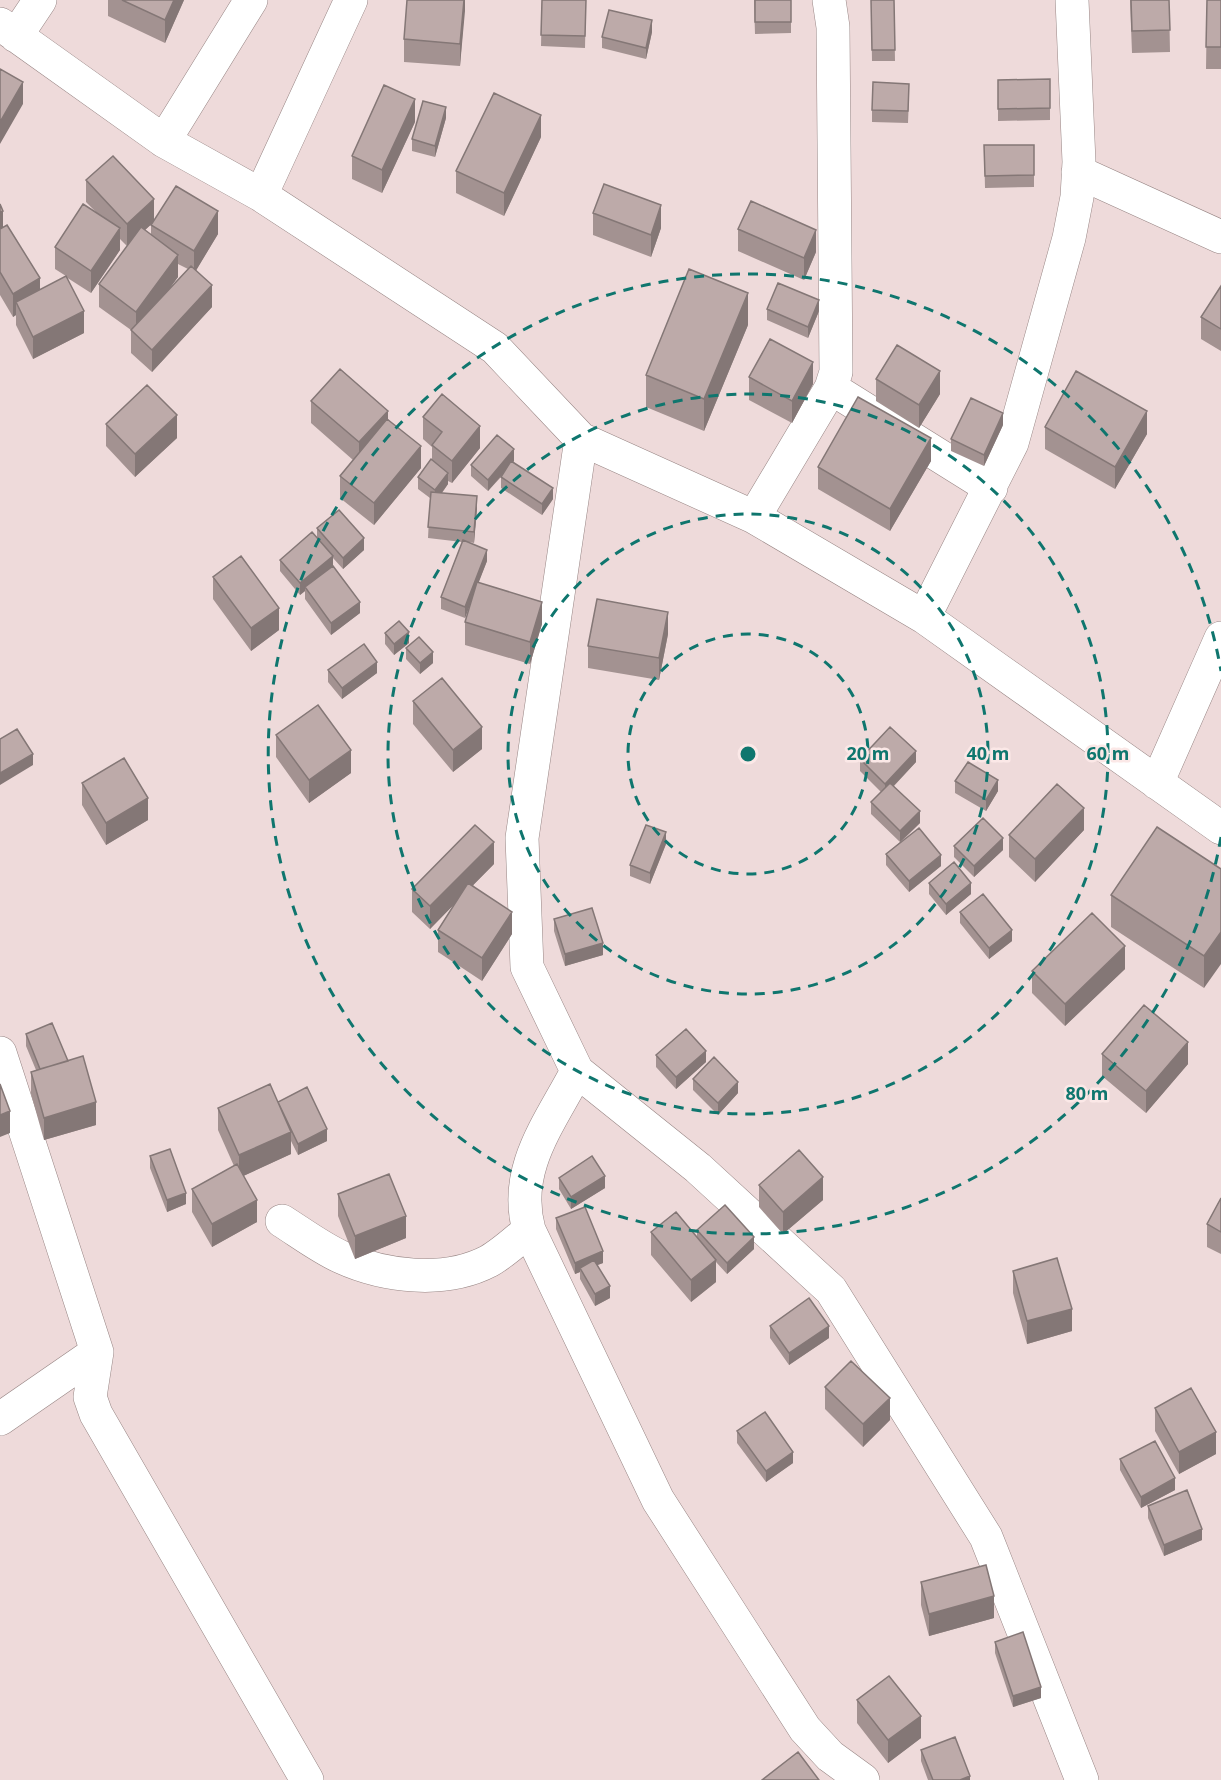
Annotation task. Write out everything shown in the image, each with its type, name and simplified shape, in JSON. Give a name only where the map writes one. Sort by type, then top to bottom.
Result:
[{"type":"street","points":[[40,0],[8,30],[164,141],[261,195],[495,348],[581,440],[754,517],[924,617],[1221,828]]},
{"type":"street","points":[[164,141],[251,0]]},
{"type":"street","points":[[261,195],[351,0]]},
{"type":"street","points":[[754,517],[831,388],[837,355],[833,27],[829,0]]},
{"type":"street","points":[[924,617],[1012,443],[1069,238],[1077,197],[1078,172],[1072,0]]},
{"type":"street","points":[[1078,172],[1221,237]]},
{"type":"street","points":[[831,388],[991,488]]},
{"type":"street","points":[[581,440],[522,838],[527,967],[577,1071],[698,1168],[831,1290],[986,1538],[1082,1780]]},
{"type":"street","points":[[1157,783],[1221,638]]},
{"type":"street","points":[[0,1053],[98,1352],[90,1397],[96,1414],[306,1780]]},
{"type":"street","points":[[577,1071],[526,1170],[524,1213],[529,1230],[658,1500],[805,1729],[830,1756],[863,1780]]},
{"type":"street","points":[[282,1221],[340,1257],[374,1269],[411,1275],[458,1273],[490,1261],[529,1230]]},
{"type":"street","points":[[0,1419],[98,1352]]},
{"type":"building","points":[[122,0],[174,0],[165,20]]},
{"type":"building","points":[[407,0],[464,0],[460,44],[404,39]]},
{"type":"building","points":[[542,0],[586,0],[585,36],[541,35]]},
{"type":"building","points":[[755,0],[791,0],[791,22],[755,22]]},
{"type":"building","points":[[871,0],[894,0],[895,50],[872,50]]},
{"type":"building","points":[[1131,0],[1169,0],[1170,30],[1132,31]]},
{"type":"building","points":[[1207,0],[1221,0],[1221,47],[1206,47]]},
{"type":"building","points":[[609,10],[652,20],[646,48],[602,37]]},
{"type":"building","points":[[0,69],[23,82],[0,122]]},
{"type":"building","points":[[1050,79],[1050,108],[998,109],[998,80]]},
{"type":"building","points":[[873,82],[909,84],[908,111],[872,110]]},
{"type":"building","points":[[384,85],[415,99],[382,170],[352,156]]},
{"type":"building","points":[[494,93],[541,115],[504,193],[456,171]]},
{"type":"building","points":[[423,101],[446,107],[435,146],[412,139]]},
{"type":"building","points":[[984,145],[1034,145],[1034,175],[985,176]]},
{"type":"building","points":[[113,156],[154,199],[127,224],[86,180]]},
{"type":"building","points":[[604,184],[661,205],[651,235],[593,213]]},
{"type":"building","points":[[176,186],[218,211],[194,251],[151,225]]},
{"type":"building","points":[[751,201],[816,230],[804,258],[738,229]]},
{"type":"building","points":[[83,204],[120,228],[91,271],[55,247]]},
{"type":"building","points":[[7,225],[40,278],[13,294],[0,272],[0,229]]},
{"type":"building","points":[[141,227],[178,255],[136,312],[99,284]]},
{"type":"building","points":[[191,266],[212,285],[152,350],[131,330]]},
{"type":"building","points":[[689,269],[748,293],[704,399],[646,375]]},
{"type":"building","points":[[66,276],[84,311],[33,337],[16,302]]},
{"type":"building","points":[[778,283],[819,300],[808,327],[767,309]]},
{"type":"building","points":[[1221,286],[1221,329],[1201,317]]},
{"type":"building","points":[[770,339],[813,362],[792,401],[749,377]]},
{"type":"building","points":[[897,345],[940,371],[919,405],[876,379]]},
{"type":"building","points":[[340,369],[388,411],[359,442],[311,401]]},
{"type":"building","points":[[1076,371],[1147,411],[1115,467],[1045,427]]},
{"type":"building","points":[[147,385],[177,415],[135,454],[106,424]]},
{"type":"building","points":[[442,394],[480,426],[452,461],[432,445],[442,432],[423,417]]},
{"type":"building","points":[[858,397],[931,438],[890,509],[818,467]]},
{"type":"building","points":[[971,398],[1003,413],[984,455],[951,439]]},
{"type":"building","points":[[387,419],[421,446],[374,503],[340,476]]},
{"type":"building","points":[[497,435],[514,449],[488,480],[471,465]]},
{"type":"building","points":[[431,459],[448,473],[435,490],[418,477]]},
{"type":"building","points":[[511,461],[553,488],[542,504],[501,477]]},
{"type":"building","points":[[431,492],[477,496],[474,532],[428,527]]},
{"type":"building","points":[[339,510],[364,538],[343,558],[317,528]]},
{"type":"building","points":[[312,532],[333,556],[300,583],[280,560]]},
{"type":"building","points":[[463,540],[487,550],[465,607],[441,597]]},
{"type":"building","points":[[241,556],[279,608],[251,628],[213,577]]},
{"type":"building","points":[[333,566],[360,602],[331,623],[305,587]]},
{"type":"building","points":[[477,582],[542,602],[530,642],[465,622]]},
{"type":"building","points":[[597,599],[668,612],[659,658],[588,646]]},
{"type":"building","points":[[399,621],[409,632],[394,644],[385,633]]},
{"type":"building","points":[[419,637],[433,652],[420,663],[406,648]]},
{"type":"building","points":[[364,644],[377,662],[342,688],[328,670]]},
{"type":"building","points":[[442,678],[482,727],[453,750],[413,701]]},
{"type":"building","points":[[318,705],[351,750],[309,780],[276,735]]},
{"type":"building","points":[[890,727],[916,751],[885,784],[860,759]]},
{"type":"building","points":[[17,729],[33,754],[0,773],[0,739]]},
{"type":"building","points":[[124,758],[148,798],[106,823],[82,783]]},
{"type":"building","points":[[968,762],[998,780],[986,800],[955,781]]},
{"type":"building","points":[[890,783],[920,811],[900,831],[871,802]]},
{"type":"building","points":[[1057,784],[1084,808],[1035,859],[1009,835]]},
{"type":"building","points":[[983,818],[1003,838],[974,866],[954,846]]},
{"type":"building","points":[[475,825],[494,842],[430,906],[412,889]]},
{"type":"building","points":[[646,825],[666,832],[650,873],[630,865]]},
{"type":"building","points":[[1157,827],[1221,869],[1221,932],[1204,956],[1111,895]]},
{"type":"building","points":[[919,828],[941,855],[909,881],[886,854]]},
{"type":"building","points":[[954,862],[971,883],[946,904],[929,883]]},
{"type":"building","points":[[468,883],[512,912],[482,958],[438,930]]},
{"type":"building","points":[[983,894],[1012,930],[989,948],[960,912]]},
{"type":"building","points":[[592,908],[603,943],[565,954],[554,919]]},
{"type":"building","points":[[1092,913],[1125,946],[1065,1004],[1032,971]]},
{"type":"building","points":[[1144,1005],[1188,1042],[1146,1091],[1102,1054]]},
{"type":"building","points":[[52,1023],[68,1061],[40,1069],[26,1034]]},
{"type":"building","points":[[686,1029],[706,1051],[676,1077],[656,1055]]},
{"type":"building","points":[[83,1056],[96,1102],[44,1118],[31,1072]]},
{"type":"building","points":[[714,1057],[738,1082],[718,1103],[693,1079]]},
{"type":"building","points":[[0,1084],[10,1111],[0,1115]]},
{"type":"building","points":[[270,1084],[291,1132],[239,1155],[218,1108]]},
{"type":"building","points":[[307,1087],[327,1129],[298,1144],[278,1102]]},
{"type":"building","points":[[170,1149],[186,1193],[167,1200],[150,1156]]},
{"type":"building","points":[[799,1150],[823,1177],[783,1212],[759,1185]]},
{"type":"building","points":[[592,1156],[605,1176],[571,1197],[559,1178]]},
{"type":"building","points":[[237,1164],[257,1200],[212,1224],[192,1189]]},
{"type":"building","points":[[389,1174],[406,1216],[355,1236],[338,1194]]},
{"type":"building","points":[[1221,1198],[1221,1232],[1207,1224]]},
{"type":"building","points":[[725,1205],[754,1237],[727,1263],[697,1230]]},
{"type":"building","points":[[585,1207],[603,1251],[575,1263],[556,1218]]},
{"type":"building","points":[[676,1212],[716,1260],[691,1280],[651,1232]]},
{"type":"building","points":[[1057,1258],[1072,1309],[1027,1321],[1013,1271]]},
{"type":"building","points":[[594,1260],[610,1286],[595,1294],[580,1268]]},
{"type":"building","points":[[809,1298],[829,1326],[789,1353],[770,1326]]},
{"type":"building","points":[[851,1361],[890,1398],[863,1424],[825,1387]]},
{"type":"building","points":[[1191,1388],[1216,1432],[1179,1452],[1155,1408]]},
{"type":"building","points":[[765,1412],[793,1452],[766,1471],[737,1431]]},
{"type":"building","points":[[1155,1441],[1175,1478],[1141,1497],[1120,1459]]},
{"type":"building","points":[[1187,1490],[1202,1529],[1164,1545],[1148,1506]]},
{"type":"building","points":[[986,1565],[994,1596],[929,1614],[921,1582]]},
{"type":"building","points":[[1023,1632],[1041,1687],[1013,1696],[995,1642]]},
{"type":"building","points":[[889,1676],[921,1716],[888,1740],[857,1700]]},
{"type":"building","points":[[955,1737],[970,1776],[960,1780],[933,1780],[921,1750]]},
{"type":"building","points":[[798,1752],[819,1780],[762,1780]]}]
